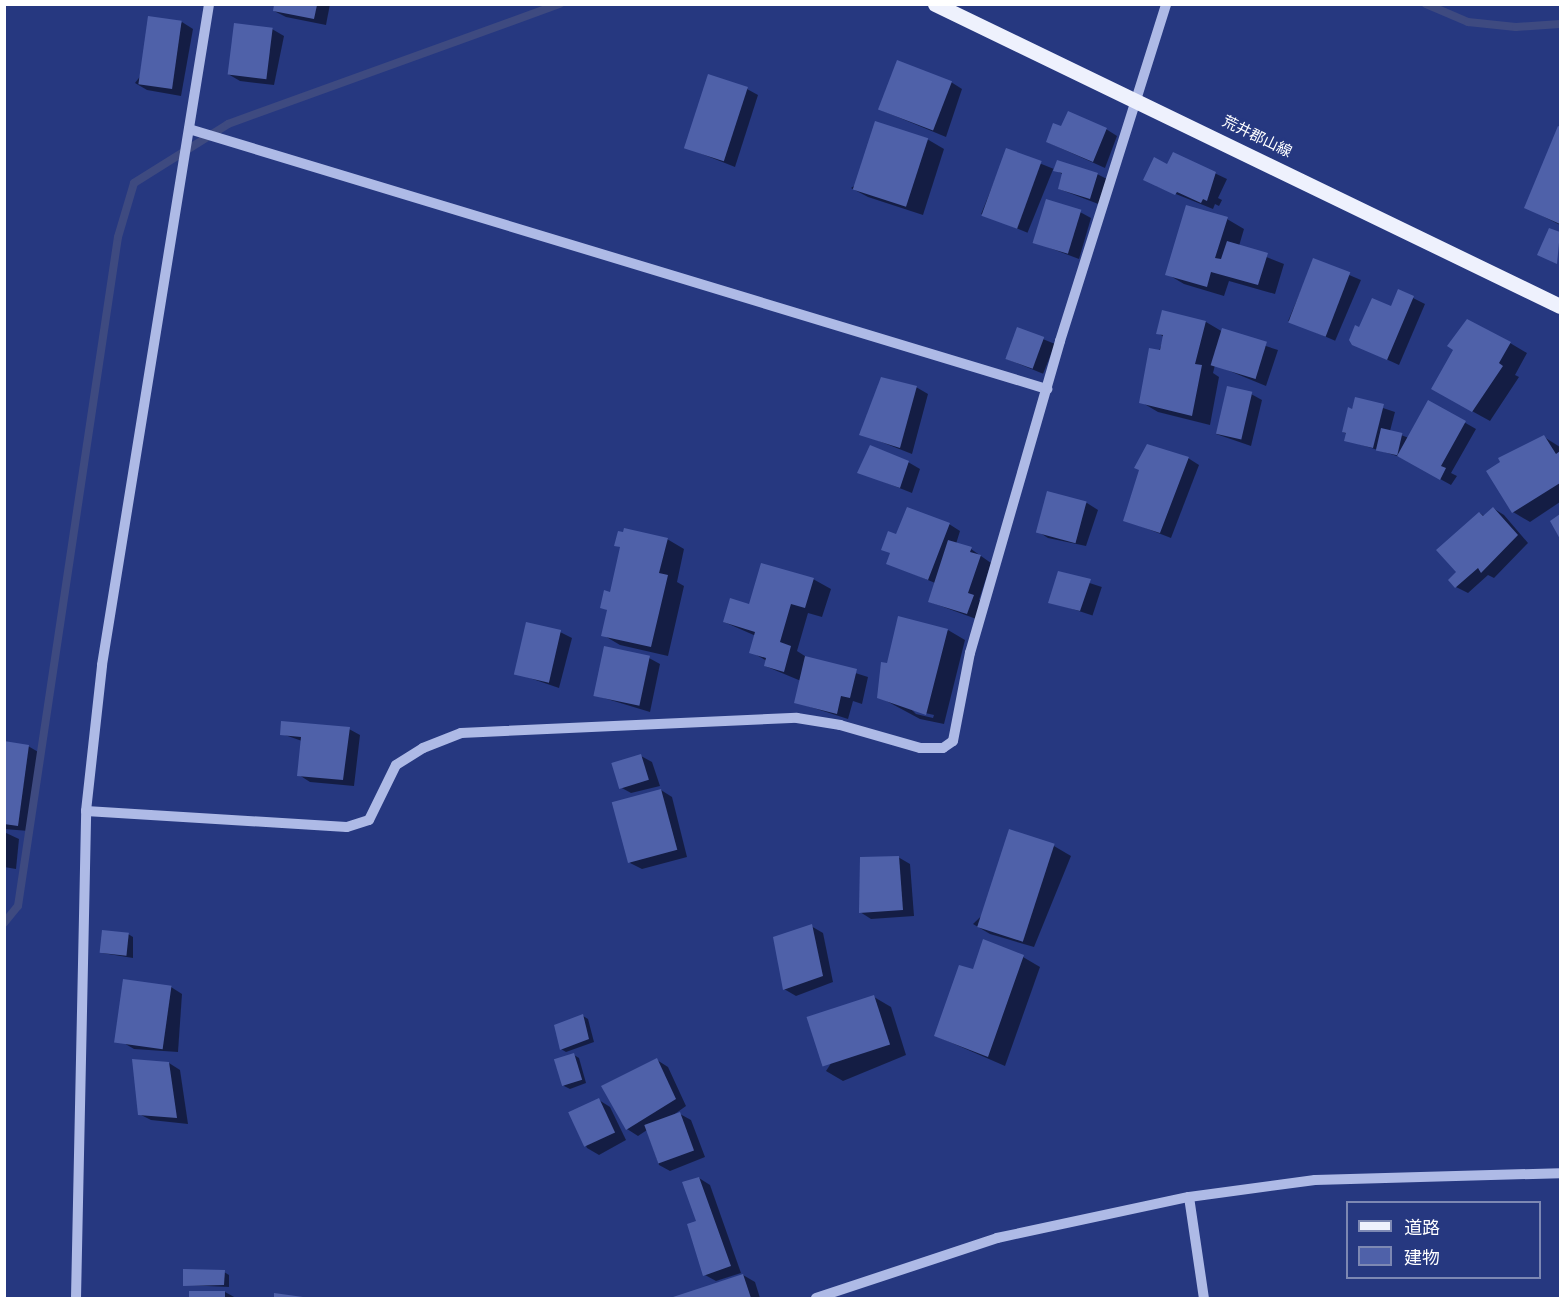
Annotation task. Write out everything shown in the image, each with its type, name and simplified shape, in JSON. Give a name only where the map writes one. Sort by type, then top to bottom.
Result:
[{"type":"main road","name":"荒井郡山線","points":[[935,4],[1137,99],[1560,306]]},
{"type":"street","points":[[76,1299],[86,811],[102,665],[209,4]]},
{"type":"street","points":[[86,811],[347,827],[369,820],[396,765],[430,745],[461,734],[797,718],[840,725],[920,747],[943,748],[953,741],[970,653],[1047,389],[1166,4]]},
{"type":"street","points":[[189,129],[1047,389]]},
{"type":"street","points":[[816,1299],[997,1238],[1189,1197],[1315,1180],[1560,1173]]},
{"type":"street","points":[[1189,1197],[1204,1299]]},
{"type":"building","points":[[274,5],[317,5],[314,19],[273,11]]},
{"type":"building","points":[[148,16],[182,21],[172,89],[138,84]]},
{"type":"building","points":[[234,23],[273,28],[266,79],[228,75]]},
{"type":"building","points":[[897,60],[952,81],[933,131],[878,109]]},
{"type":"building","points":[[708,74],[748,87],[724,161],[684,148]]},
{"type":"building","points":[[1068,111],[1107,128],[1093,162],[1046,142],[1053,123],[1061,126]]},
{"type":"building","points":[[875,121],[928,138],[906,207],[853,189]]},
{"type":"building","points":[[1558,126],[1560,127],[1560,224],[1524,208]]},
{"type":"building","points":[[1006,148],[1042,161],[1017,229],[981,216]]},
{"type":"building","points":[[1173,152],[1216,172],[1207,201],[1203,199],[1201,203],[1177,192],[1175,195],[1143,180],[1154,157],[1167,164]]},
{"type":"building","points":[[1057,160],[1098,173],[1090,199],[1058,189],[1062,173],[1053,171]]},
{"type":"building","points":[[1046,199],[1081,210],[1068,254],[1033,243]]},
{"type":"building","points":[[1186,205],[1228,217],[1215,258],[1221,259],[1227,241],[1268,253],[1258,285],[1211,272],[1207,287],[1165,275]]},
{"type":"building","points":[[1549,228],[1560,232],[1557,264],[1537,255]]},
{"type":"building","points":[[1313,258],[1350,272],[1326,337],[1288,322]]},
{"type":"building","points":[[1398,289],[1414,296],[1387,360],[1352,345],[1349,340],[1355,325],[1359,327],[1372,298],[1391,306]]},
{"type":"building","points":[[1162,310],[1206,321],[1195,364],[1202,365],[1192,416],[1139,403],[1149,348],[1160,350],[1163,335],[1156,334]]},
{"type":"building","points":[[1467,319],[1511,342],[1499,363],[1503,366],[1472,412],[1431,389],[1453,350],[1447,346]]},
{"type":"building","points":[[1017,327],[1044,337],[1033,369],[1005,359]]},
{"type":"building","points":[[1222,328],[1267,342],[1256,379],[1211,365]]},
{"type":"building","points":[[881,377],[917,386],[900,448],[859,435]]},
{"type":"building","points":[[1227,386],[1252,392],[1241,440],[1216,434]]},
{"type":"building","points":[[1355,397],[1384,404],[1373,448],[1344,441],[1346,433],[1342,432],[1348,407],[1352,409]]},
{"type":"building","points":[[1428,400],[1466,421],[1441,466],[1446,468],[1440,480],[1397,456]]},
{"type":"building","points":[[1381,428],[1402,433],[1397,455],[1376,450]]},
{"type":"building","points":[[1544,435],[1556,454],[1560,451],[1560,483],[1512,513],[1486,471],[1500,462],[1498,458]]},
{"type":"building","points":[[1147,444],[1189,457],[1160,533],[1123,521],[1139,470],[1134,468]]},
{"type":"building","points":[[870,445],[909,461],[900,488],[857,473]]},
{"type":"building","points":[[1047,491],[1087,502],[1075,543],[1036,533]]},
{"type":"building","points":[[907,507],[950,523],[928,580],[886,564],[890,553],[881,550],[888,531],[896,534]]},
{"type":"building","points":[[1493,507],[1518,535],[1481,573],[1478,568],[1455,588],[1448,580],[1456,572],[1436,550],[1479,512],[1483,516]]},
{"type":"building","points":[[1560,514],[1560,539],[1550,521]]},
{"type":"building","points":[[624,528],[668,538],[659,573],[668,575],[651,647],[601,636],[607,610],[600,608],[604,590],[610,592],[620,547],[614,546],[618,531],[623,532]]},
{"type":"building","points":[[948,540],[972,547],[970,552],[981,555],[968,593],[974,595],[967,614],[928,602]]},
{"type":"building","points":[[761,563],[814,578],[805,608],[791,604],[780,642],[791,646],[784,672],[764,666],[766,658],[749,653],[755,632],[723,622],[730,598],[749,604]]},
{"type":"building","points":[[1058,571],[1091,579],[1080,611],[1048,603]]},
{"type":"building","points":[[898,616],[948,629],[926,715],[877,698],[881,662],[887,663]]},
{"type":"building","points":[[526,622],[561,630],[549,683],[514,675]]},
{"type":"building","points":[[604,646],[650,656],[639,706],[593,696]]},
{"type":"building","points":[[805,656],[857,669],[850,698],[841,696],[837,714],[794,703]]},
{"type":"building","points":[[281,721],[350,727],[343,780],[297,776],[301,737],[280,735]]},
{"type":"building","points":[[4,741],[29,745],[18,826],[4,824]]},
{"type":"building","points":[[641,754],[649,780],[619,789],[611,763]]},
{"type":"building","points":[[661,789],[677,850],[628,863],[612,802]]},
{"type":"building","points":[[1009,829],[1055,844],[1023,942],[977,927]]},
{"type":"building","points":[[899,856],[903,910],[859,913],[860,857]]},
{"type":"building","points":[[812,924],[823,976],[783,990],[773,937]]},
{"type":"building","points":[[102,930],[129,933],[126,956],[100,953]]},
{"type":"building","points":[[983,939],[1024,955],[988,1057],[934,1036],[959,965],[973,969]]},
{"type":"building","points":[[123,979],[172,986],[163,1049],[114,1042]]},
{"type":"building","points":[[874,995],[890,1044],[823,1066],[806,1017]]},
{"type":"building","points":[[583,1014],[589,1039],[560,1050],[554,1025]]},
{"type":"building","points":[[574,1053],[582,1080],[562,1086],[554,1059]]},
{"type":"building","points":[[657,1058],[676,1099],[626,1130],[601,1086]]},
{"type":"building","points":[[132,1059],[169,1062],[177,1118],[138,1115]]},
{"type":"building","points":[[599,1098],[615,1132],[584,1147],[568,1112]]},
{"type":"building","points":[[680,1112],[694,1151],[658,1164],[644,1125]]},
{"type":"building","points":[[699,1177],[731,1266],[703,1276],[687,1224],[696,1221],[682,1182]]},
{"type":"building","points":[[183,1269],[225,1270],[224,1285],[183,1286]]},
{"type":"building","points":[[743,1274],[751,1298],[670,1298]]},
{"type":"building","points":[[189,1291],[225,1291],[225,1298],[189,1298]]},
{"type":"building","points":[[274,1293],[303,1297],[303,1298],[274,1298]]},
{"type":"waterway","points":[[4,923],[18,906],[118,237],[134,183],[228,124],[560,4]]},
{"type":"waterway","points":[[1426,4],[1468,22],[1516,27],[1560,24]]}]
